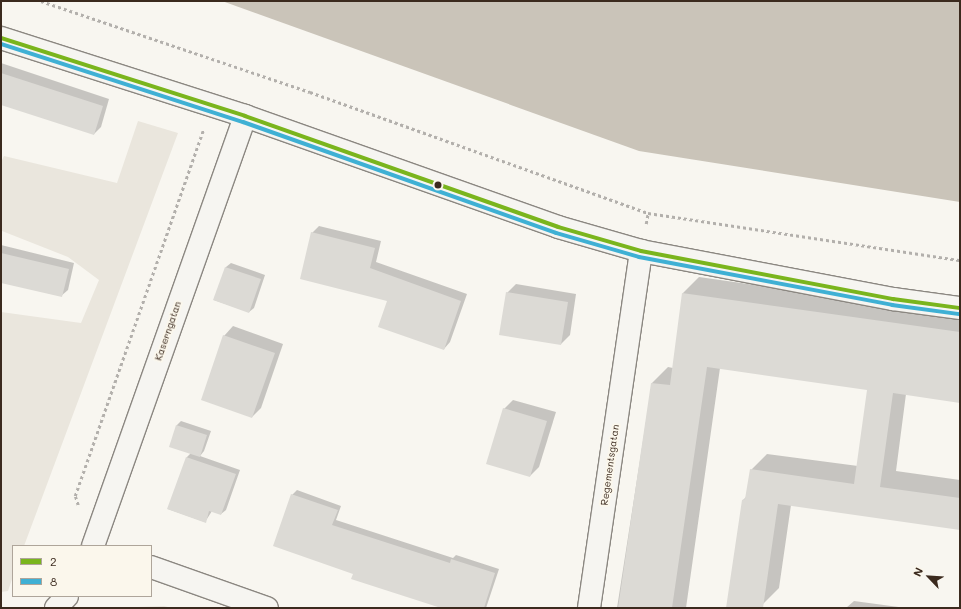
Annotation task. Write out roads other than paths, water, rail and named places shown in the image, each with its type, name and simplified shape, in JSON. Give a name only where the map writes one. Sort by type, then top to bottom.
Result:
[{"type":"street","points":[[1,38],[245,116],[558,227],[641,251],[893,299],[960,308]]},
{"type":"street","name":"Kaserngatan","points":[[93,545],[245,116]]},
{"type":"street","name":"Regementsgatan","points":[[589,608],[641,251]]},
{"type":"street","points":[[152,567],[267,608]]},
{"type":"street","points":[[56,608],[66,597]]}]
